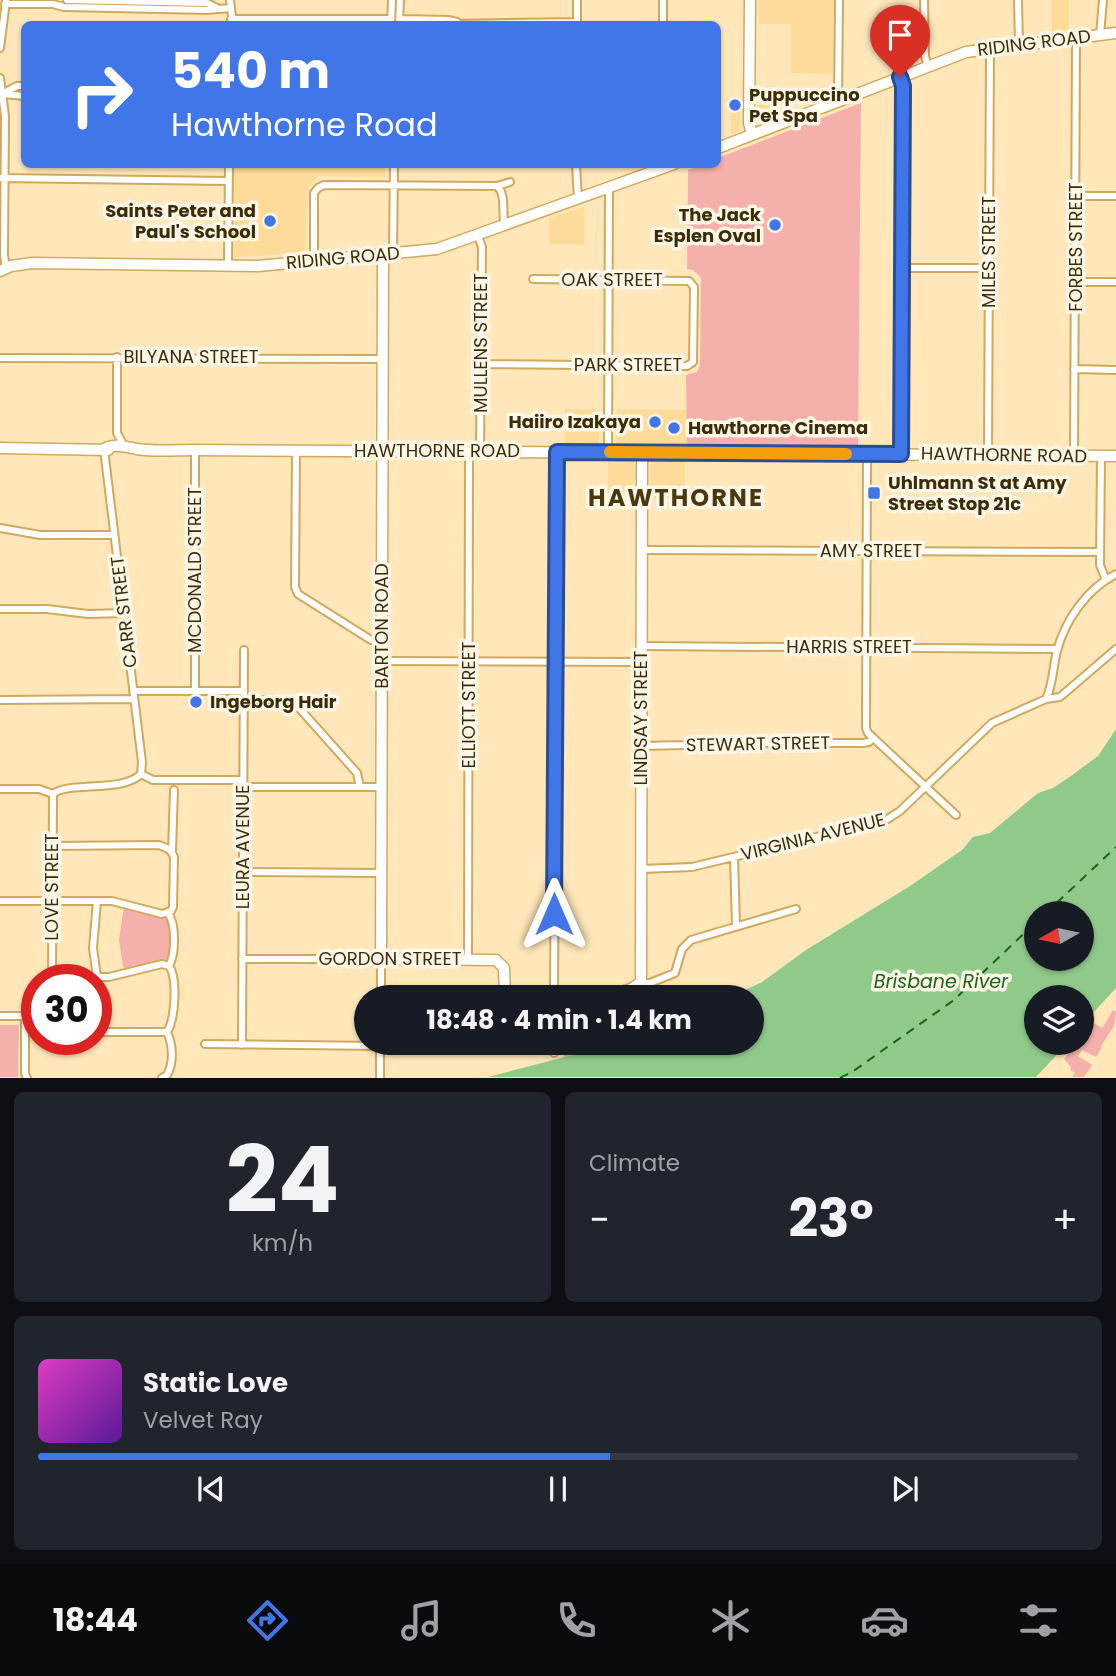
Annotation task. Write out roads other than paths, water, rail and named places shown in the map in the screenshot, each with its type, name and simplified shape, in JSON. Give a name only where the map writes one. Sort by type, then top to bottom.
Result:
[{"type":"street","points":[[53,4],[64,0],[207,3],[217,8]]},
{"type":"street","points":[[391,21],[392,0]]},
{"type":"street","points":[[399,21],[400,0]]},
{"type":"street","points":[[577,0],[577,21]]},
{"type":"street","points":[[663,0],[663,21]]},
{"type":"street","points":[[750,0],[749,124],[752,134]]},
{"type":"street","points":[[838,101],[839,0]]},
{"type":"street","points":[[924,0],[925,56],[928,67]]},
{"type":"street","points":[[1018,0],[1018,45]]},
{"type":"street","points":[[1100,35],[1103,0]]},
{"type":"street","points":[[0,48],[6,2],[64,7],[207,10],[230,4]]},
{"type":"street","points":[[424,21],[450,21]]},
{"type":"street","name":"RIDING ROAD","points":[[721,147],[966,52],[1116,33]]},
{"type":"street","name":"FORBES STREET","points":[[1074,456],[1076,38]]},
{"type":"street","name":"MILES STREET","points":[[988,455],[990,48]]},
{"type":"street","points":[[900,77],[903,86],[901,454]]},
{"type":"street","points":[[0,78],[3,270]]},
{"type":"street","points":[[1,95],[21,86]]},
{"type":"street","points":[[1,95],[21,96]]},
{"type":"street","points":[[228,265],[229,168]]},
{"type":"street","points":[[388,254],[394,168]]},
{"type":"street","points":[[576,168],[578,200]]},
{"type":"street","name":"RIDING ROAD","points":[[3,270],[32,263],[228,265],[314,261],[437,250],[662,168]]},
{"type":"street","points":[[2,178],[228,181]]},
{"type":"street","points":[[314,261],[314,193],[324,185],[497,186],[510,182]]},
{"type":"street","points":[[497,186],[502,193],[505,226]]},
{"type":"street","points":[[608,452],[609,188]]},
{"type":"street","points":[[1076,196],[1116,196]]},
{"type":"street","name":"MULLENS STREET","points":[[475,451],[481,365],[482,247],[478,236]]},
{"type":"street","name":"BARTON ROAD","points":[[381,985],[383,359],[388,254]]},
{"type":"street","points":[[903,268],[989,268]]},
{"type":"street","name":"OAK STREET","points":[[533,279],[685,280],[691,283]]},
{"type":"street","points":[[1076,282],[1116,282]]},
{"type":"street","name":"PARK STREET","points":[[481,365],[692,364],[694,287],[691,283]]},
{"type":"street","points":[[117,357],[118,435],[124,446]]},
{"type":"street","name":"BILYANA STREET","points":[[0,358],[383,359]]},
{"type":"street","points":[[1074,369],[1116,370]]},
{"type":"street","name":"HAWTHORNE ROAD","points":[[104,449],[124,446],[136,449],[195,450],[1116,456]]},
{"type":"street","name":"HAWTHORNE ROAD","points":[[0,448],[104,449],[130,452],[136,449]]},
{"type":"street","name":"CARR STREET","points":[[104,449],[141,774]]},
{"type":"street","name":"MCDONALD STREET","points":[[195,450],[195,690]]},
{"type":"street","points":[[296,450],[295,587],[298,594],[371,640],[383,642]]},
{"type":"street","name":"ELLIOTT STREET","points":[[468,959],[469,661],[475,451]]},
{"type":"street","points":[[554,985],[557,452]]},
{"type":"street","name":"LINDSAY STREET","points":[[640,983],[642,453]]},
{"type":"street","points":[[867,454],[866,728],[873,738],[956,815]]},
{"type":"street","points":[[1101,456],[1100,552],[1101,570],[1106,580]]},
{"type":"street","points":[[0,528],[40,535],[114,535]]},
{"type":"street","name":"AMY STREET","points":[[642,550],[1100,552]]},
{"type":"street","points":[[1046,699],[1057,649],[1065,629],[1082,601],[1116,574]]},
{"type":"street","points":[[0,608],[47,609],[88,614],[124,613]]},
{"type":"street","name":"HARRIS STREET","points":[[641,646],[1057,649]]},
{"type":"street","name":"VIRGINIA AVENUE","points":[[641,869],[684,869],[886,820],[900,811],[992,723],[1046,699],[1060,697],[1116,649]]},
{"type":"street","name":"LEURA AVENUE","points":[[242,1045],[244,650]]},
{"type":"street","points":[[382,661],[641,662]]},
{"type":"street","points":[[133,691],[244,691]]},
{"type":"street","points":[[0,700],[134,699]]},
{"type":"street","points":[[244,700],[292,700],[357,773],[360,787]]},
{"type":"street","name":"STEWART STREET","points":[[641,746],[692,743],[863,743],[873,738]]},
{"type":"street","points":[[0,789],[39,789],[53,794],[64,789],[127,782],[141,774],[153,780],[382,787]]},
{"type":"street","points":[[0,901],[112,901],[162,914],[168,913],[173,907],[174,790]]},
{"type":"street","name":"LOVE STREET","points":[[52,964],[53,794]]},
{"type":"street","points":[[52,846],[159,845],[172,851]]},
{"type":"street","points":[[734,857],[736,926]]},
{"type":"street","points":[[243,872],[382,873]]},
{"type":"street","points":[[95,964],[93,948],[97,901]]},
{"type":"street","points":[[637,985],[675,973],[682,949],[691,940],[796,909]]},
{"type":"street","points":[[162,1077],[167,1076],[172,1064],[171,1043],[167,1032],[173,1021],[174,976],[169,966],[172,957],[172,922],[168,913]]},
{"type":"street","name":"GORDON STREET","points":[[242,959],[493,960],[504,968],[505,985]]},
{"type":"street","points":[[112,976],[162,964],[169,966]]},
{"type":"street","points":[[0,1016],[21,1016]]},
{"type":"street","points":[[112,1032],[167,1032]]},
{"type":"street","points":[[205,1044],[354,1044]]},
{"type":"street","points":[[25,1055],[27,1077]]},
{"type":"street","points":[[380,1055],[380,1077]]},
{"type":"water","name":"Brisbane River","points":[[1116,729],[1116,988],[1094,1012],[1094,985],[1024,985],[1024,1055],[1057,1055],[1036,1077],[488,1077],[572,1055],[764,1055],[764,985],[756,985],[806,950],[910,886],[962,850],[973,837],[990,833],[1038,793],[1053,788],[1098,756]]},
{"type":"place","name":"Puppuccino Pet Spa","points":[[735,105]]},
{"type":"place","name":"Saints Peter and Paul's School","points":[[270,221]]},
{"type":"place","name":"The Jack Esplen Oval","points":[[775,225]]},
{"type":"place","name":"Haiiro Izakaya","points":[[655,422]]},
{"type":"place","name":"Hawthorne Cinema","points":[[674,428]]},
{"type":"place","name":"Uhlmann St at Amy Street Stop 21c","points":[[874,493]]},
{"type":"place","name":"Ingeborg Hair","points":[[196,702]]},
{"type":"district","name":"HAWTHORNE","points":[[676,498]]}]
